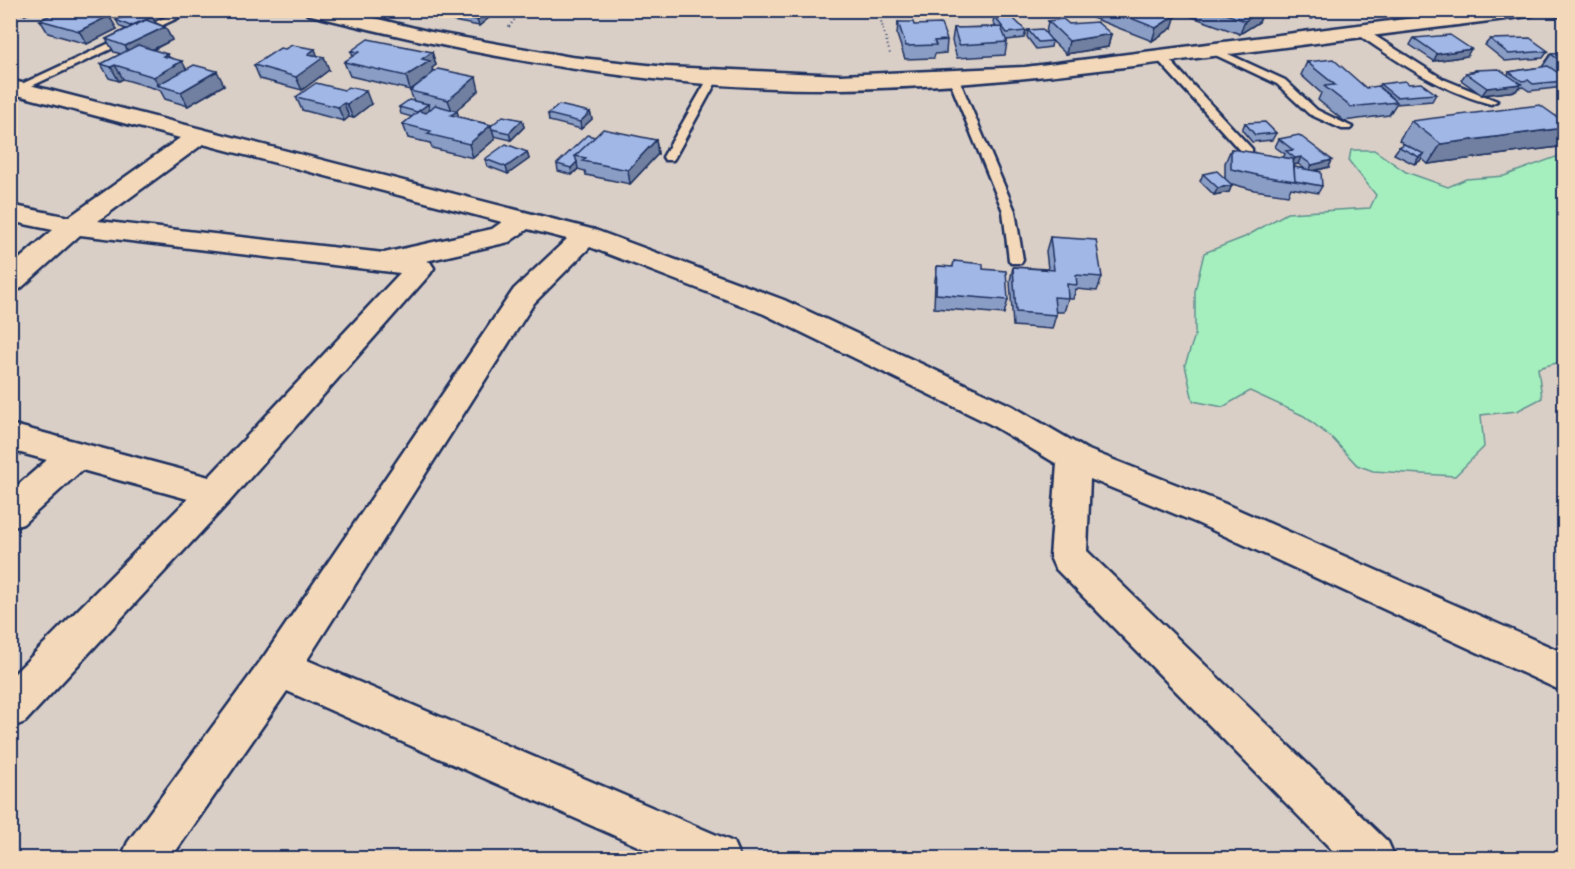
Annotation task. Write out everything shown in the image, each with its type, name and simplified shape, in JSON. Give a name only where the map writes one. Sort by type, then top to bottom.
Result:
[{"type":"street","points":[[314,10],[431,38],[571,63],[666,74],[818,82],[1025,73],[1529,10]]},
{"type":"street","points":[[1560,10],[1564,12]]},
{"type":"street","points":[[15,87],[586,236],[774,306],[1001,415],[1074,458],[1210,513],[1564,673]]},
{"type":"street","points":[[10,282],[74,226],[198,136]]},
{"type":"street","points":[[10,213],[74,226],[382,261],[420,268],[216,493],[10,708]]},
{"type":"street","points":[[382,261],[500,236],[524,220]]},
{"type":"street","points":[[144,858],[279,668],[524,296],[586,236]]},
{"type":"street","points":[[10,437],[216,493]]},
{"type":"street","points":[[10,514],[76,455]]},
{"type":"street","points":[[1074,458],[1068,557],[1372,858]]},
{"type":"street","points":[[279,668],[717,858]]},
{"type":"lane","points":[[15,87],[190,10]]},
{"type":"lane","points":[[1360,31],[1404,62],[1473,97],[1491,101]]},
{"type":"lane","points":[[1213,50],[1281,82],[1313,112],[1346,127]]},
{"type":"lane","points":[[1161,56],[1248,152]]},
{"type":"lane","points":[[669,157],[714,77]]},
{"type":"lane","points":[[952,77],[990,161],[1009,212],[1016,260]]},
{"type":"path","points":[[879,10],[898,80]]},
{"type":"green space","points":[[1351,150],[1374,150],[1406,172],[1448,187],[1466,179],[1504,176],[1564,154],[1564,361],[1538,368],[1542,398],[1517,411],[1481,415],[1484,447],[1455,476],[1373,471],[1357,465],[1333,439],[1304,416],[1250,391],[1223,407],[1193,401],[1185,365],[1195,335],[1195,291],[1204,253],[1245,237],[1287,213],[1370,208],[1376,195],[1349,161]]},
{"type":"building","points":[[61,10],[88,10],[109,16],[79,31],[40,20]]},
{"type":"building","points":[[457,10],[489,10],[477,20],[451,15]]},
{"type":"building","points":[[1110,10],[1163,10],[1176,15],[1156,28]]},
{"type":"building","points":[[1215,10],[1262,10],[1245,21]]},
{"type":"building","points":[[138,11],[152,17],[130,26],[116,20]]},
{"type":"building","points":[[1010,15],[1026,31],[1007,33],[994,16]]},
{"type":"building","points":[[1063,19],[1069,24],[1097,22],[1111,34],[1069,41],[1048,21]]},
{"type":"building","points":[[146,20],[165,27],[125,46],[106,39]]},
{"type":"building","points":[[898,22],[913,22],[914,25],[941,24],[947,40],[934,41],[936,45],[906,46]]},
{"type":"building","points":[[1001,27],[1007,42],[959,45],[954,28]]},
{"type":"building","points":[[1042,29],[1052,41],[1038,42],[1028,30]]},
{"type":"building","points":[[1450,35],[1471,49],[1437,54],[1414,38]]},
{"type":"building","points":[[1530,38],[1548,51],[1509,54],[1490,39]]},
{"type":"building","points":[[368,39],[432,52],[422,59],[430,61],[406,76],[344,62],[359,52],[351,51]]},
{"type":"building","points":[[138,45],[182,61],[154,77],[115,65],[111,67],[101,64]]},
{"type":"building","points":[[292,45],[315,49],[308,54],[324,57],[296,77],[254,65],[280,48],[285,49]]},
{"type":"building","points":[[1564,53],[1564,63],[1551,54]]},
{"type":"building","points":[[1333,59],[1366,88],[1378,86],[1397,102],[1351,107],[1324,86],[1335,85],[1307,62]]},
{"type":"building","points":[[194,65],[217,71],[181,92],[157,85]]},
{"type":"building","points":[[1548,66],[1564,77],[1564,81],[1533,84],[1528,80],[1522,81],[1509,72]]},
{"type":"building","points":[[438,69],[476,77],[448,100],[410,91]]},
{"type":"building","points":[[1499,69],[1521,84],[1487,88],[1466,73],[1477,71],[1475,70]]},
{"type":"building","points":[[1405,81],[1409,84],[1421,83],[1436,94],[1396,97],[1380,84]]},
{"type":"building","points":[[316,83],[344,90],[348,87],[366,91],[347,104],[344,103],[338,107],[296,97]]},
{"type":"building","points":[[409,100],[428,104],[417,112],[399,107]]},
{"type":"building","points":[[435,105],[457,111],[451,115],[491,125],[469,144],[427,134],[431,131],[403,124],[419,111],[426,113]]},
{"type":"building","points":[[559,105],[590,112],[580,122],[548,114]]},
{"type":"building","points":[[1540,105],[1564,122],[1564,128],[1441,144],[1411,121]]},
{"type":"building","points":[[503,116],[522,120],[509,133],[492,129],[491,126]]},
{"type":"building","points":[[1265,122],[1276,133],[1255,135],[1245,123]]},
{"type":"building","points":[[603,129],[656,140],[628,170],[583,161],[586,158],[575,156]]},
{"type":"building","points":[[587,135],[595,137],[575,156],[577,162],[571,168],[557,164]]},
{"type":"building","points":[[1299,135],[1332,160],[1312,165],[1301,157],[1295,158],[1286,151],[1293,150],[1279,139]]},
{"type":"building","points":[[506,144],[527,152],[506,167],[485,159]]},
{"type":"building","points":[[1404,144],[1424,154],[1419,157],[1399,147]]},
{"type":"building","points":[[1231,149],[1293,159],[1295,181],[1231,169]]},
{"type":"building","points":[[1294,167],[1321,172],[1322,186],[1295,181]]},
{"type":"building","points":[[1217,171],[1232,185],[1218,188],[1203,174]]},
{"type":"building","points":[[1050,237],[1096,240],[1102,277],[1076,275],[1077,285],[1067,284],[1068,298],[1054,297],[1056,315],[1016,312],[1013,267],[1054,270]]},
{"type":"building","points":[[954,261],[983,264],[983,269],[1006,271],[1008,300],[936,294],[937,266],[953,267]]}]
